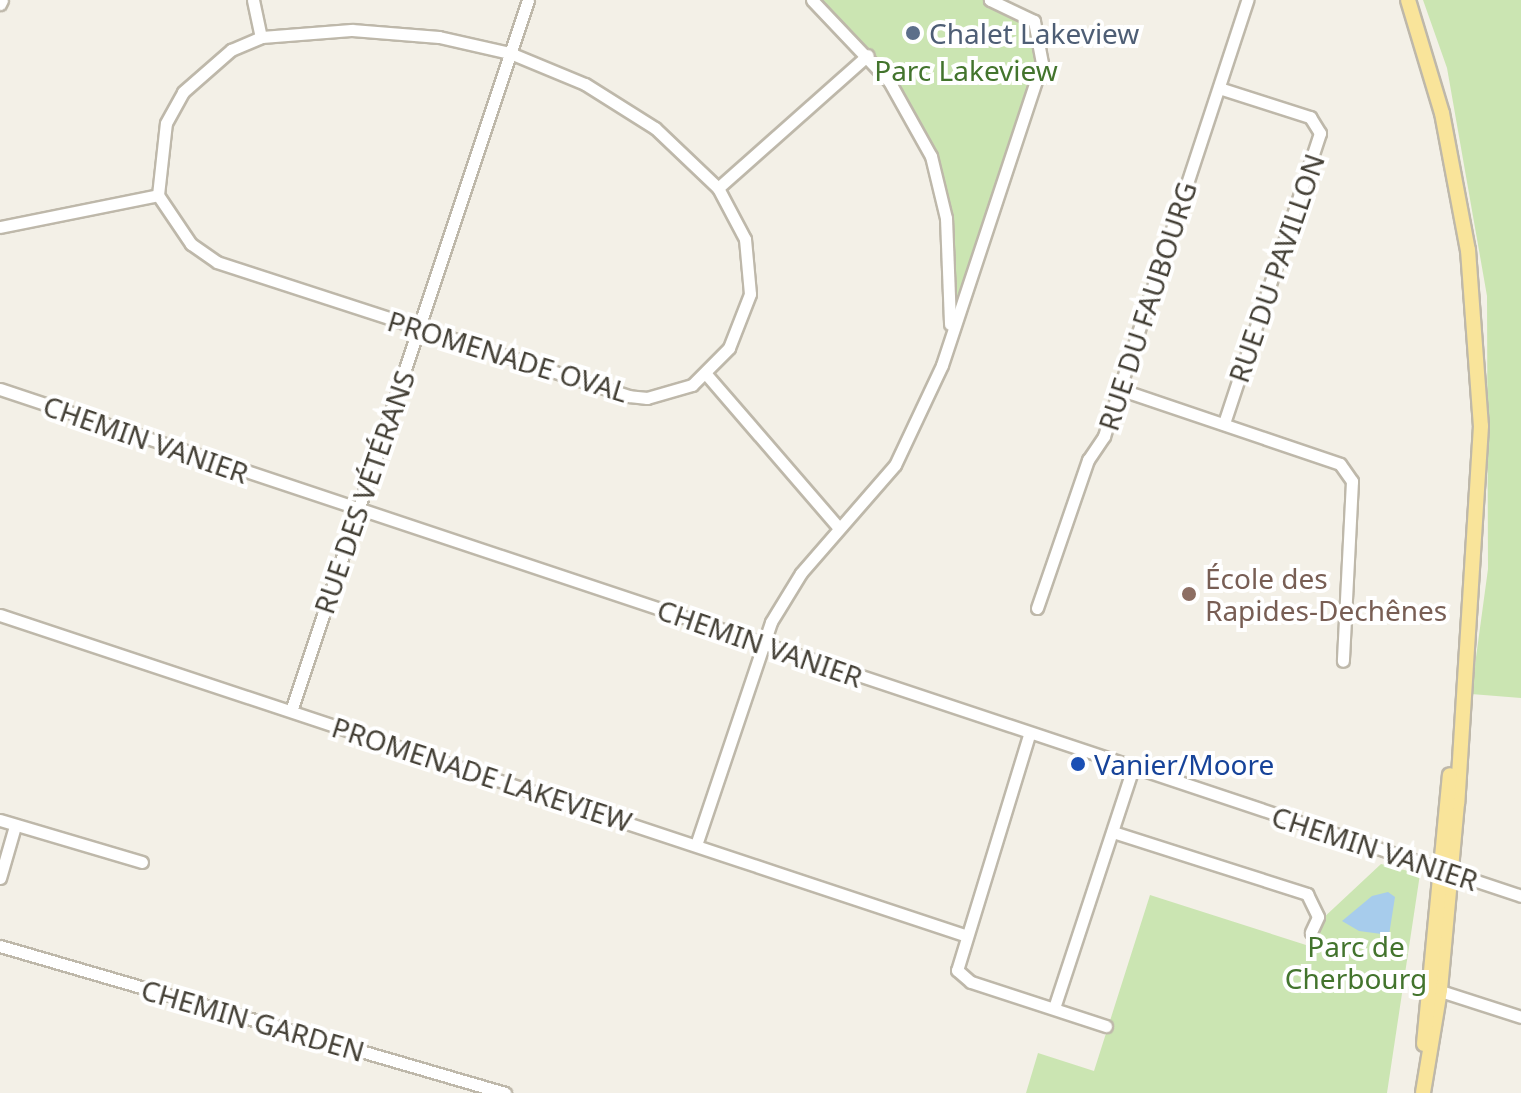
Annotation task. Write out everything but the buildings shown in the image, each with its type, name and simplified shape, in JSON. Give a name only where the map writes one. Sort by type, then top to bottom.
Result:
[{"type":"main road","points":[[1408,0],[1442,113],[1471,278],[1481,426],[1464,667],[1422,1093]]},
{"type":"street","points":[[253,0],[261,37]]},
{"type":"street","name":"RUE DES VÉTÉRANS","points":[[291,711],[528,0]]},
{"type":"street","points":[[812,0],[868,55],[923,136],[940,187],[950,264],[949,340]]},
{"type":"street","points":[[696,845],[764,643],[781,603],[838,527],[901,455],[927,403],[949,340],[1042,63],[1034,21],[990,0]]},
{"type":"street","name":"RUE DU FAUBOURG","points":[[1037,608],[1088,460],[1101,445],[1247,0]]},
{"type":"street","name":"PROMENADE OVAL","points":[[352,30],[439,37],[510,53],[622,105],[718,188],[745,239],[750,294],[729,348],[706,374],[667,395],[629,396],[217,262],[191,244],[158,195],[166,123],[183,92],[218,59],[261,37],[352,30]]},
{"type":"street","points":[[718,188],[868,55]]},
{"type":"street","name":"RUE DU PAVILLON","points":[[1219,88],[1310,117],[1320,133],[1224,423]]},
{"type":"street","points":[[0,227],[158,195]]},
{"type":"street","points":[[706,374],[838,527]]},
{"type":"street","name":"CHEMIN VANIER","points":[[0,389],[359,511],[764,643],[1029,735],[1521,896]]},
{"type":"street","points":[[1119,389],[1340,464],[1352,481],[1343,661]]},
{"type":"street","name":"PROMENADE LAKEVIEW","points":[[0,615],[964,935]]},
{"type":"street","points":[[1029,735],[956,963],[965,979],[1106,1026]]},
{"type":"street","points":[[1054,1008],[1133,768]]},
{"type":"street","points":[[0,820],[142,862]]},
{"type":"street","points":[[0,878],[15,826]]},
{"type":"street","points":[[1113,832],[1307,894],[1318,917],[1311,932]]},
{"type":"street","name":"CHEMIN GARDEN","points":[[0,946],[505,1093]]},
{"type":"street","points":[[1434,989],[1521,1017]]},
{"type":"green space","name":"Parc Lakeview","points":[[812,0],[990,0],[1026,13],[1043,48],[949,340],[940,187],[906,108]]},
{"type":"green space","points":[[1423,0],[1521,0],[1521,698],[1471,694],[1488,569],[1487,296],[1447,68]]},
{"type":"green space","name":"Parc de Cherbourg","points":[[1381,864],[1420,874],[1387,1093],[1026,1093],[1038,1053],[1094,1071],[1150,895],[1306,945],[1320,921]]},
{"type":"water","points":[[1388,892],[1395,897],[1389,935],[1359,931],[1342,921],[1372,896]]},
{"type":"place","name":"Chalet Lakeview","points":[[913,33]]},
{"type":"place","name":"École des Rapides-Dechênes","points":[[1189,594]]},
{"type":"place","name":"Vanier/Moore","points":[[1078,764]]}]
